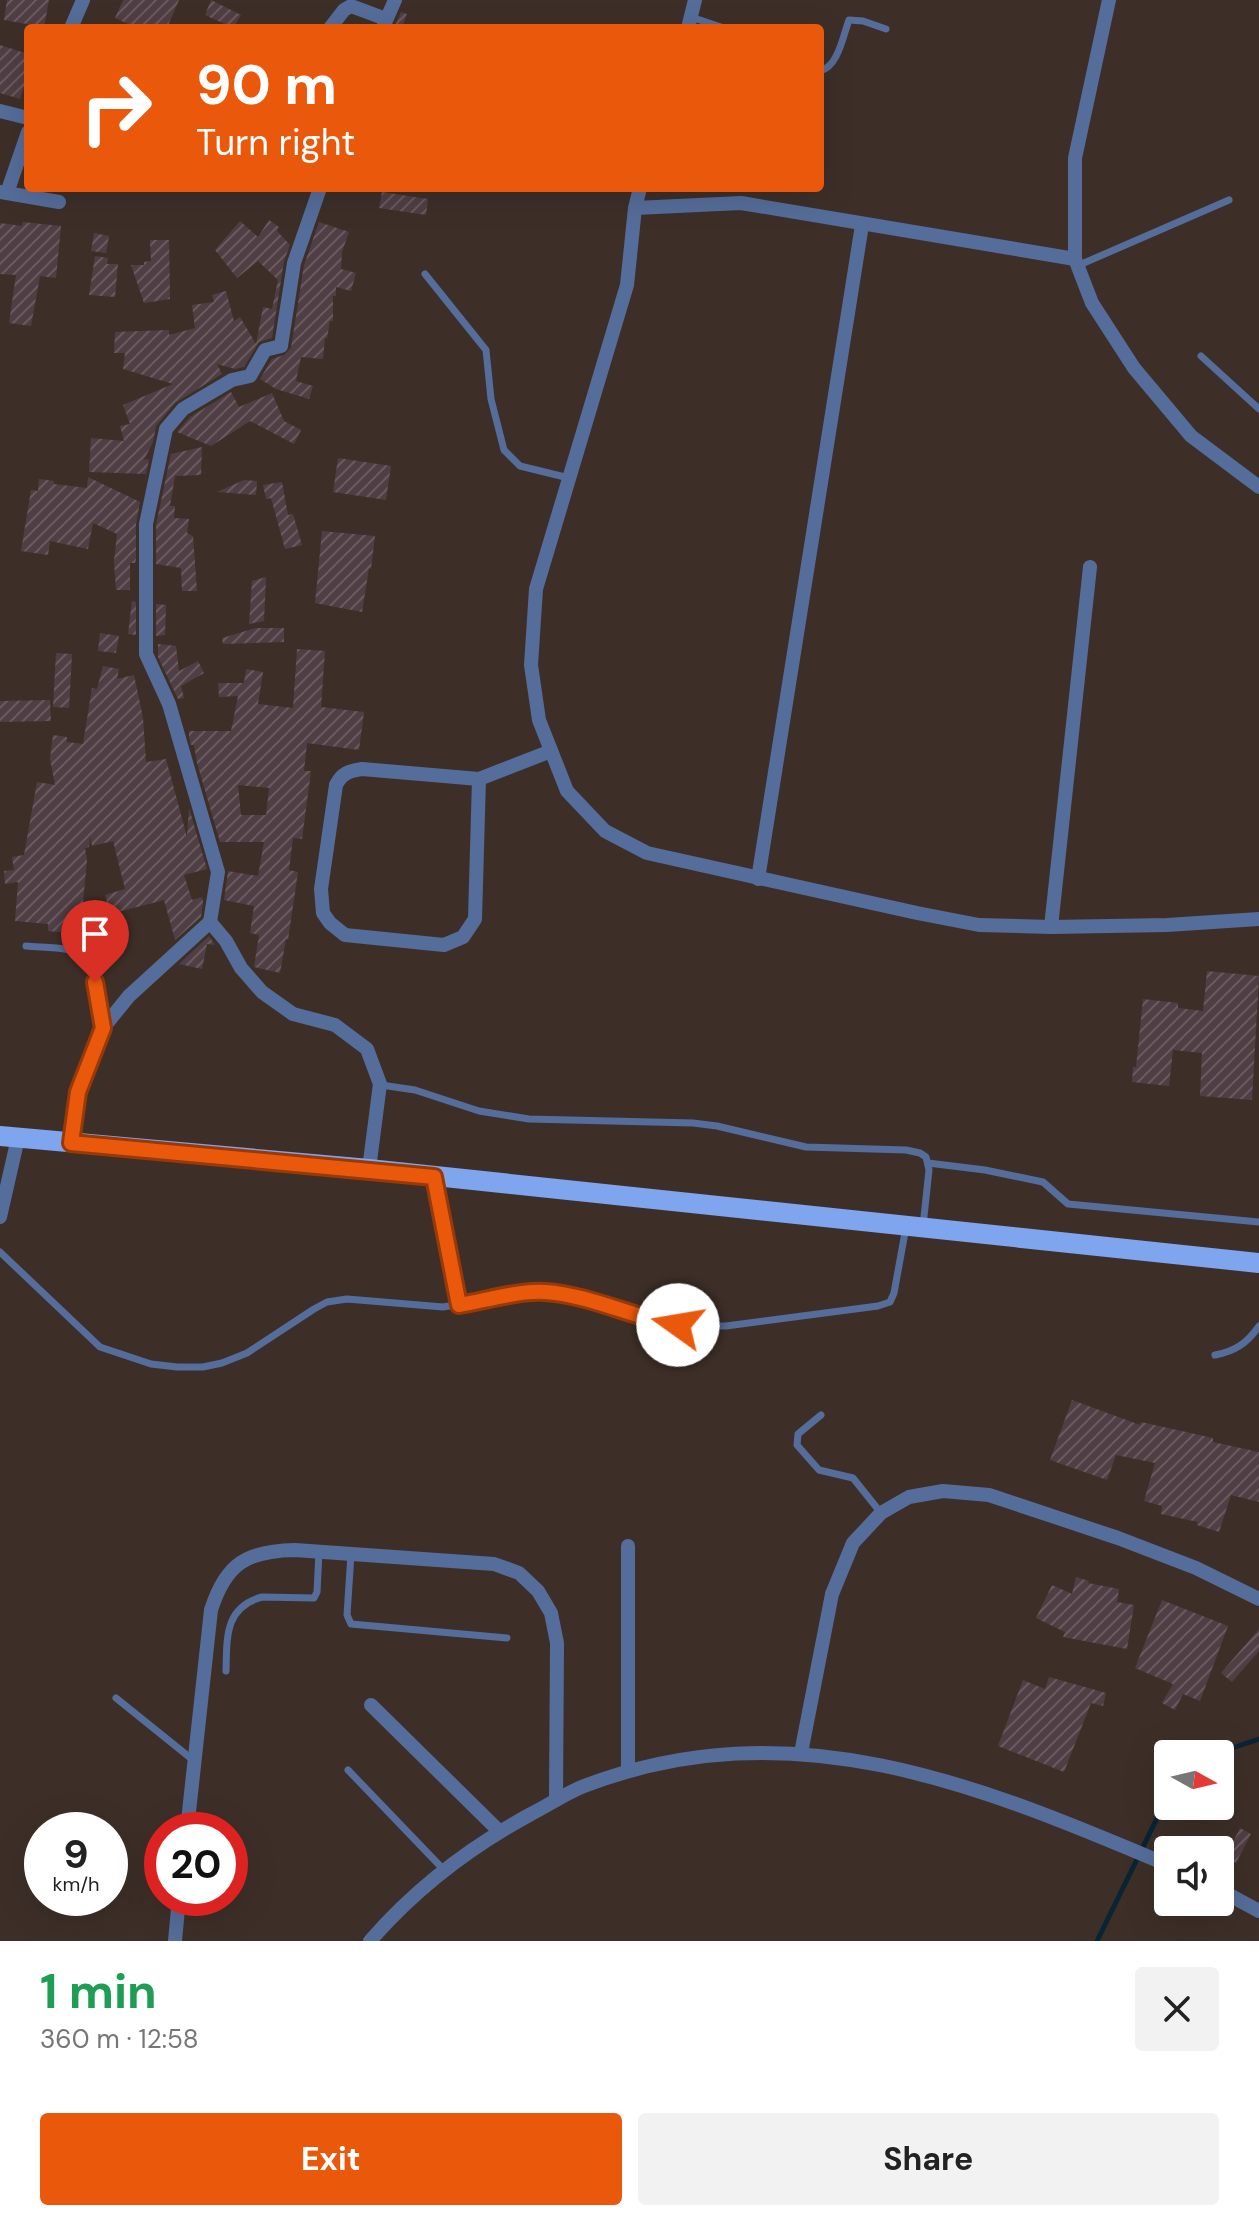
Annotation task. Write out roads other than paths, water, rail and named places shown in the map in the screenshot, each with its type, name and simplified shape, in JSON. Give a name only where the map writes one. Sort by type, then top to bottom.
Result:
[{"type":"main road","points":[[9,1137],[369,1169],[1259,1263]]},
{"type":"street","points":[[73,24],[83,0]]},
{"type":"street","points":[[333,24],[351,6],[366,6],[385,24],[395,0]]},
{"type":"street","points":[[689,23],[695,0]]},
{"type":"street","points":[[1109,0],[1075,158],[1076,263],[1092,303],[1134,368],[1191,436],[1259,487]]},
{"type":"street","points":[[0,111],[24,117]]},
{"type":"street","points":[[24,142],[4,193],[59,202]]},
{"type":"street","points":[[71,1143],[78,1092],[103,1028],[129,996],[210,922],[218,872],[169,704],[146,654],[146,524],[166,429],[183,409],[232,380],[250,376],[265,350],[281,346],[294,263],[319,192]]},
{"type":"street","points":[[639,192],[627,285],[536,589],[531,665],[539,720],[567,791],[605,831],[647,853],[979,925],[1167,925],[1259,919]]},
{"type":"street","points":[[731,192],[741,203]]},
{"type":"street","points":[[635,208],[741,203],[1076,263]]},
{"type":"street","points":[[758,879],[862,225]]},
{"type":"street","points":[[1051,927],[1090,567]]},
{"type":"street","points":[[479,779],[475,919],[463,937],[444,945],[345,935],[330,923],[323,913],[321,889],[336,785],[341,776],[362,769],[479,779],[551,751]]},
{"type":"street","points":[[210,922],[226,941],[241,968],[262,992],[293,1014],[335,1025],[367,1049],[380,1084],[369,1169]]},
{"type":"street","points":[[0,1217],[9,1137]]},
{"type":"street","points":[[801,1753],[832,1594],[853,1543],[881,1513],[909,1497],[943,1491],[989,1495],[1196,1568],[1259,1599]]},
{"type":"street","points":[[628,1546],[628,1770]]},
{"type":"street","points":[[189,1812],[211,1610],[218,1589],[230,1571],[248,1557],[268,1551],[494,1564],[519,1573],[538,1591],[551,1613],[557,1643],[556,1800]]},
{"type":"street","points":[[371,1705],[499,1831]]},
{"type":"street","points":[[370,1941],[430,1880],[499,1831],[556,1800],[628,1770],[720,1753],[774,1751],[840,1756],[980,1790],[1154,1859]]},
{"type":"street","points":[[1234,1898],[1259,1911]]},
{"type":"street","points":[[175,1941],[177,1916]]},
{"type":"lane","points":[[824,70],[834,60],[849,20],[886,29]]},
{"type":"lane","points":[[1076,263],[1229,200]]},
{"type":"lane","points":[[425,274],[486,350],[491,399],[504,450],[520,466],[569,478]]},
{"type":"lane","points":[[1201,356],[1259,409]]},
{"type":"lane","points":[[26,946],[72,950],[91,959],[103,1028]]},
{"type":"lane","points":[[0,1252],[100,1347],[151,1364],[203,1367],[247,1353],[327,1302],[347,1299],[424,1307],[459,1305],[541,1291],[573,1296],[655,1321],[726,1326],[878,1306],[890,1302],[894,1293],[914,1228],[928,1163],[926,1157],[913,1151],[806,1147],[693,1123],[507,1116],[462,1106],[415,1090],[380,1084]]},
{"type":"lane","points":[[928,1163],[1043,1182],[1068,1204],[1259,1222]]},
{"type":"lane","points":[[434,1177],[459,1305]]},
{"type":"lane","points":[[1215,1355],[1233,1352],[1247,1342],[1259,1326]]},
{"type":"lane","points":[[821,1415],[798,1434],[797,1445],[819,1470],[853,1478],[881,1513]]},
{"type":"lane","points":[[226,1671],[228,1627],[232,1617],[254,1599],[262,1597],[314,1598],[319,1552]]},
{"type":"lane","points":[[351,1554],[347,1615],[351,1624],[507,1638]]},
{"type":"lane","points":[[116,1698],[194,1762]]},
{"type":"lane","points":[[348,1770],[444,1870]]},
{"type":"waterway","points":[[1234,1747],[1259,1739]]},
{"type":"waterway","points":[[1097,1941],[1156,1820]]}]
